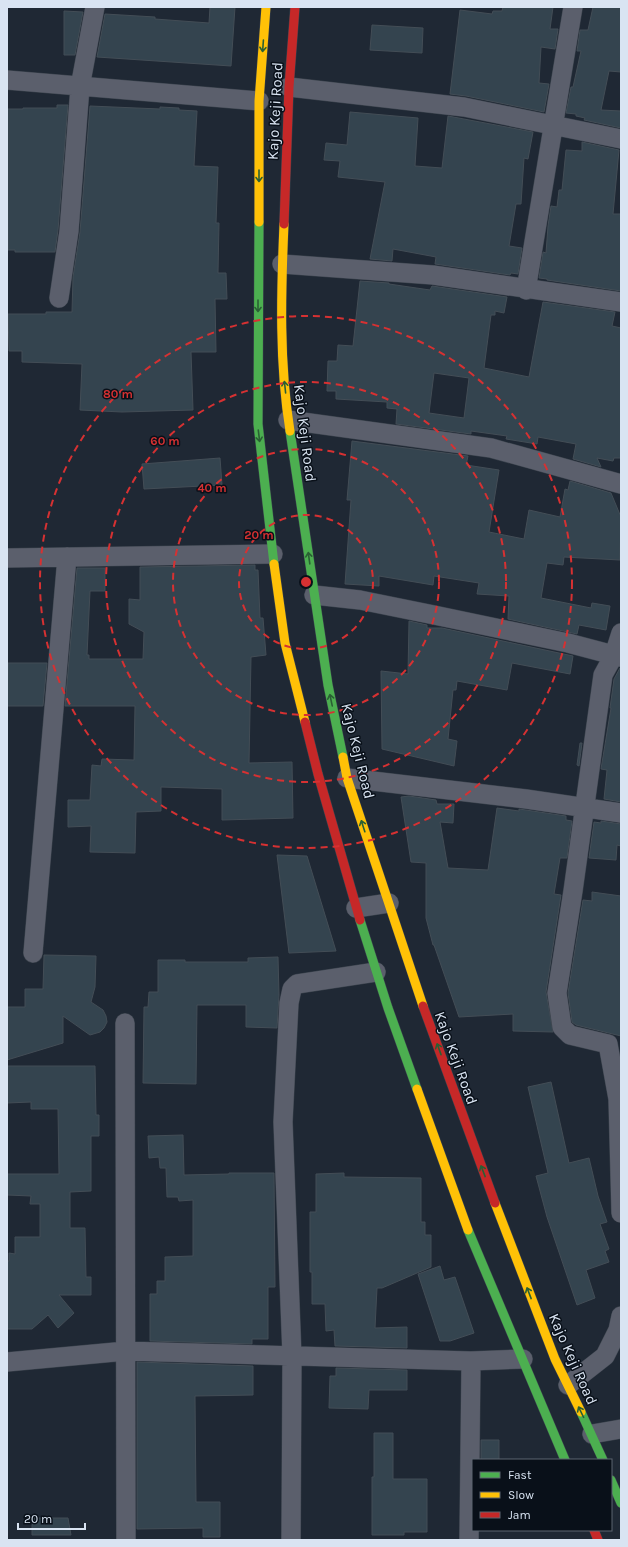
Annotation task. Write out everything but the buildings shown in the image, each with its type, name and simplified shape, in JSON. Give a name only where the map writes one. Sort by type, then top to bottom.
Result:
[{"type":"main road","name":"Kajo Keji Road","points":[[266,7],[259,101],[258,424],[285,643],[318,774],[356,908],[376,972],[469,1232],[565,1459]]},
{"type":"main road","name":"Kajo Keji Road","points":[[295,7],[289,87],[282,264],[282,357],[288,420],[314,595],[328,685],[347,778],[409,967],[474,1148],[554,1359],[592,1434],[603,1459]]},
{"type":"main road","points":[[612,1482],[621,1503]]},
{"type":"street","points":[[59,298],[69,231],[80,87],[95,7]]},
{"type":"street","points":[[526,290],[573,7]]},
{"type":"street","points":[[7,80],[259,101]]},
{"type":"street","points":[[289,87],[464,106],[621,139]]},
{"type":"street","points":[[282,264],[433,276],[621,302]]},
{"type":"street","points":[[288,420],[491,448],[621,484]]},
{"type":"street","points":[[7,558],[273,554]]},
{"type":"street","points":[[33,953],[67,557]]},
{"type":"street","points":[[314,595],[360,600],[434,614],[568,643],[617,656]]},
{"type":"street","points":[[621,633],[617,656],[603,675],[557,993],[562,1027],[570,1035],[615,1044],[621,1212]]},
{"type":"street","points":[[347,778],[526,799],[621,813]]},
{"type":"street","points":[[356,908],[389,903]]},
{"type":"street","points":[[291,1540],[292,1356],[283,1122],[289,1003],[292,989],[298,984],[376,972]]},
{"type":"street","points":[[125,1023],[126,1540]]},
{"type":"street","points":[[568,1385],[604,1356],[618,1330],[621,1316]]},
{"type":"street","points":[[7,1362],[126,1351],[471,1361],[523,1359]]},
{"type":"street","points":[[469,1540],[471,1361]]},
{"type":"street","points":[[592,1434],[621,1429]]},
{"type":"traffic: fast","points":[[259,222],[258,424],[274,564]]},
{"type":"traffic: fast","points":[[290,431],[328,685],[343,757]]},
{"type":"traffic: fast","points":[[360,920],[388,1008],[417,1089]]},
{"type":"traffic: fast","points":[[468,1230],[565,1459]]},
{"type":"traffic: fast","points":[[581,1412],[603,1459]]},
{"type":"traffic: fast","points":[[612,1482],[621,1503]]},
{"type":"traffic: slow","points":[[259,222],[259,101],[266,7]]},
{"type":"traffic: slow","points":[[284,224],[282,354],[286,405],[290,431]]},
{"type":"traffic: slow","points":[[274,564],[285,643],[305,722]]},
{"type":"traffic: slow","points":[[343,757],[347,778],[423,1006]]},
{"type":"traffic: slow","points":[[417,1089],[468,1230]]},
{"type":"traffic: slow","points":[[495,1203],[555,1359],[581,1412]]},
{"type":"traffic: jam","points":[[284,224],[289,87],[295,7]]},
{"type":"traffic: jam","points":[[305,722],[318,774],[360,920]]},
{"type":"traffic: jam","points":[[423,1006],[495,1203]]},
{"type":"traffic: jam","points":[[594,1531],[598,1540]]}]
